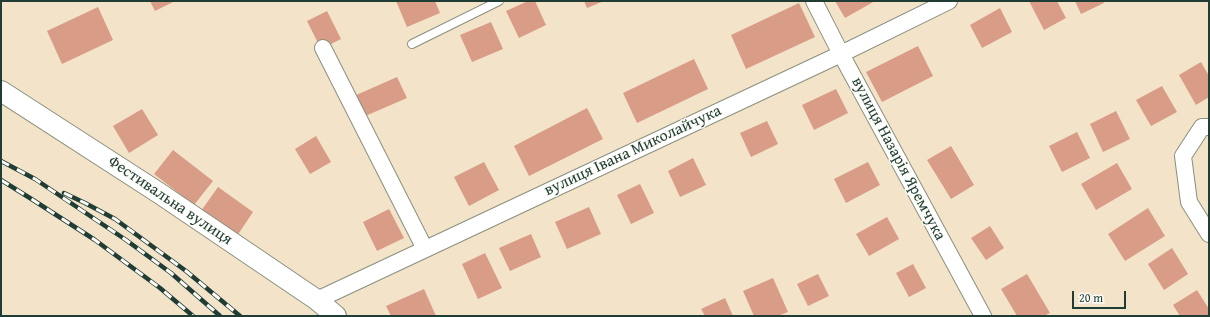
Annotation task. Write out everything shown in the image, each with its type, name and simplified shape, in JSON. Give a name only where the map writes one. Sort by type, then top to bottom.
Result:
[{"type":"street","name":"вулиця Назарія Яремчука","points":[[814,1],[841,54],[983,316]]},
{"type":"street","name":"вулиця Івана Миколайчука","points":[[317,300],[841,54],[949,1]]},
{"type":"street","points":[[323,48],[425,249]]},
{"type":"street","name":"Фестивальна вулиця","points":[[1,91],[159,192],[317,300],[336,316]]},
{"type":"street","points":[[1209,126],[1202,126],[1183,156],[1189,202],[1209,234]]},
{"type":"lane","points":[[412,44],[499,1]]},
{"type":"building","points":[[150,1],[175,1],[155,11]]},
{"type":"building","points":[[396,1],[435,1],[440,13],[407,27]]},
{"type":"building","points":[[528,1],[535,1],[546,25],[519,38],[506,11]]},
{"type":"building","points":[[584,1],[604,1],[587,8]]},
{"type":"building","points":[[835,1],[875,1],[845,18]]},
{"type":"building","points":[[1029,1],[1057,1],[1066,18],[1044,30]]},
{"type":"building","points":[[1075,1],[1103,1],[1104,3],[1081,14]]},
{"type":"building","points":[[799,3],[815,37],[746,69],[731,35]]},
{"type":"building","points":[[98,7],[113,40],[62,64],[47,31]]},
{"type":"building","points":[[1000,8],[1012,32],[982,48],[970,25]]},
{"type":"building","points":[[327,11],[341,39],[321,49],[307,21]]},
{"type":"building","points":[[491,22],[503,49],[472,62],[460,35]]},
{"type":"building","points":[[918,46],[933,76],[882,102],[866,72]]},
{"type":"building","points":[[694,59],[708,89],[637,123],[623,93]]},
{"type":"building","points":[[1201,62],[1209,76],[1209,97],[1196,105],[1179,75]]},
{"type":"building","points":[[397,77],[407,98],[363,117],[354,96]]},
{"type":"building","points":[[1162,86],[1177,112],[1151,126],[1136,100]]},
{"type":"building","points":[[836,89],[848,113],[814,130],[802,105]]},
{"type":"building","points":[[587,108],[603,139],[529,176],[514,146]]},
{"type":"building","points":[[142,109],[158,135],[129,153],[113,126]]},
{"type":"building","points":[[1116,111],[1130,139],[1103,152],[1090,124]]},
{"type":"building","points":[[767,121],[778,144],[751,157],[740,133]]},
{"type":"building","points":[[1077,132],[1090,158],[1062,172],[1049,146]]},
{"type":"building","points":[[316,136],[331,162],[310,174],[295,149]]},
{"type":"building","points":[[951,146],[974,185],[951,199],[927,160]]},
{"type":"building","points":[[173,150],[213,181],[194,205],[154,174]]},
{"type":"building","points":[[693,158],[706,185],[680,197],[668,171]]},
{"type":"building","points":[[484,162],[499,190],[469,206],[454,177]]},
{"type":"building","points":[[868,162],[880,185],[846,203],[834,179]]},
{"type":"building","points":[[1117,163],[1132,189],[1096,210],[1081,184]]},
{"type":"building","points":[[640,184],[654,213],[631,224],[617,195]]},
{"type":"building","points":[[218,187],[253,212],[237,236],[201,211]]},
{"type":"building","points":[[589,207],[601,234],[567,249],[555,222]]},
{"type":"building","points":[[1148,208],[1165,236],[1125,261],[1108,234]]},
{"type":"building","points":[[389,209],[404,238],[377,251],[363,222]]},
{"type":"building","points":[[887,217],[899,239],[869,256],[856,234]]},
{"type":"building","points":[[990,226],[1004,248],[986,260],[971,238]]},
{"type":"building","points":[[531,234],[541,257],[510,271],[499,248]]},
{"type":"building","points":[[1172,248],[1188,274],[1164,290],[1148,264]]},
{"type":"building","points":[[485,253],[502,288],[478,299],[462,264]]},
{"type":"building","points":[[913,264],[926,288],[909,297],[896,273]]},
{"type":"building","points":[[818,274],[829,296],[808,306],[797,284]]},
{"type":"building","points":[[1027,274],[1050,313],[1044,316],[1017,316],[1001,289]]},
{"type":"building","points":[[773,278],[788,312],[778,316],[754,316],[743,291]]},
{"type":"building","points":[[424,289],[436,316],[391,316],[386,306]]},
{"type":"building","points":[[1197,290],[1209,309],[1209,316],[1180,316],[1173,305]]},
{"type":"building","points":[[725,298],[733,316],[705,316],[701,309]]},
{"type":"railway","points":[[1,161],[35,179],[126,240],[171,273],[220,316]]},
{"type":"railway","points":[[1,180],[95,240],[160,288],[193,316]]},
{"type":"railway","points":[[64,193],[115,219],[186,271],[240,316]]}]
